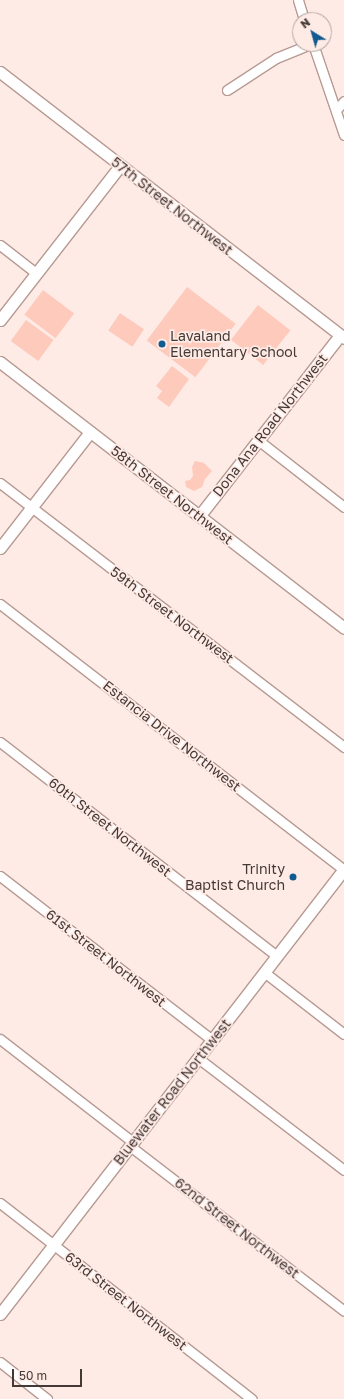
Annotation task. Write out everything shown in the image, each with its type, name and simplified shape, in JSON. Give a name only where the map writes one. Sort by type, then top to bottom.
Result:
[{"type":"street","points":[[298,0],[302,12]]},
{"type":"street","points":[[227,90],[276,58],[292,51]]},
{"type":"street","points":[[316,52],[344,135]]},
{"type":"street","name":"57th Street Northwest","points":[[0,72],[342,336]]},
{"type":"street","points":[[336,110],[344,101]]},
{"type":"street","points":[[0,320],[120,166]]},
{"type":"street","points":[[0,245],[36,273]]},
{"type":"street","name":"Dona Ana Road Northwest","points":[[200,516],[258,440],[342,336]]},
{"type":"street","name":"58th Street Northwest","points":[[0,362],[344,628]]},
{"type":"street","points":[[0,548],[90,432]]},
{"type":"street","points":[[258,440],[344,507]]},
{"type":"street","name":"59th Street Northwest","points":[[0,483],[344,747]]},
{"type":"street","name":"Estancia Drive Northwest","points":[[0,604],[344,870]]},
{"type":"street","name":"60th Street Northwest","points":[[0,742],[277,956]]},
{"type":"street","name":"Bluewater Road Northwest","points":[[0,1314],[344,870]]},
{"type":"street","name":"61st Street Northwest","points":[[0,876],[212,1040]]},
{"type":"street","points":[[264,972],[344,1034]]},
{"type":"street","name":"62nd Street Northwest","points":[[0,1039],[344,1311]]},
{"type":"street","points":[[198,1058],[344,1170]]},
{"type":"street","name":"63rd Street Northwest","points":[[0,1203],[252,1399]]},
{"type":"street","points":[[0,1362],[47,1399]]},
{"type":"shaded area","points":[[187,287],[236,324],[195,377],[147,341]]},
{"type":"shaded area","points":[[43,290],[74,313],[55,338],[24,315]]},
{"type":"shaded area","points":[[258,305],[290,330],[263,365],[231,340]]},
{"type":"shaded area","points":[[120,313],[144,329],[132,347],[108,330]]},
{"type":"shaded area","points":[[26,320],[54,340],[38,361],[11,341]]},
{"type":"shaded area","points":[[172,366],[189,379],[169,407],[157,398],[162,391],[156,386]]},
{"type":"shaded area","points":[[195,461],[204,463],[212,471],[205,479],[202,487],[194,491],[186,487],[185,481],[190,480],[193,476],[192,467]]},
{"type":"place","name":"Lavaland Elementary School","points":[[162,344]]},
{"type":"place","name":"Trinity Baptist Church","points":[[293,877]]}]
